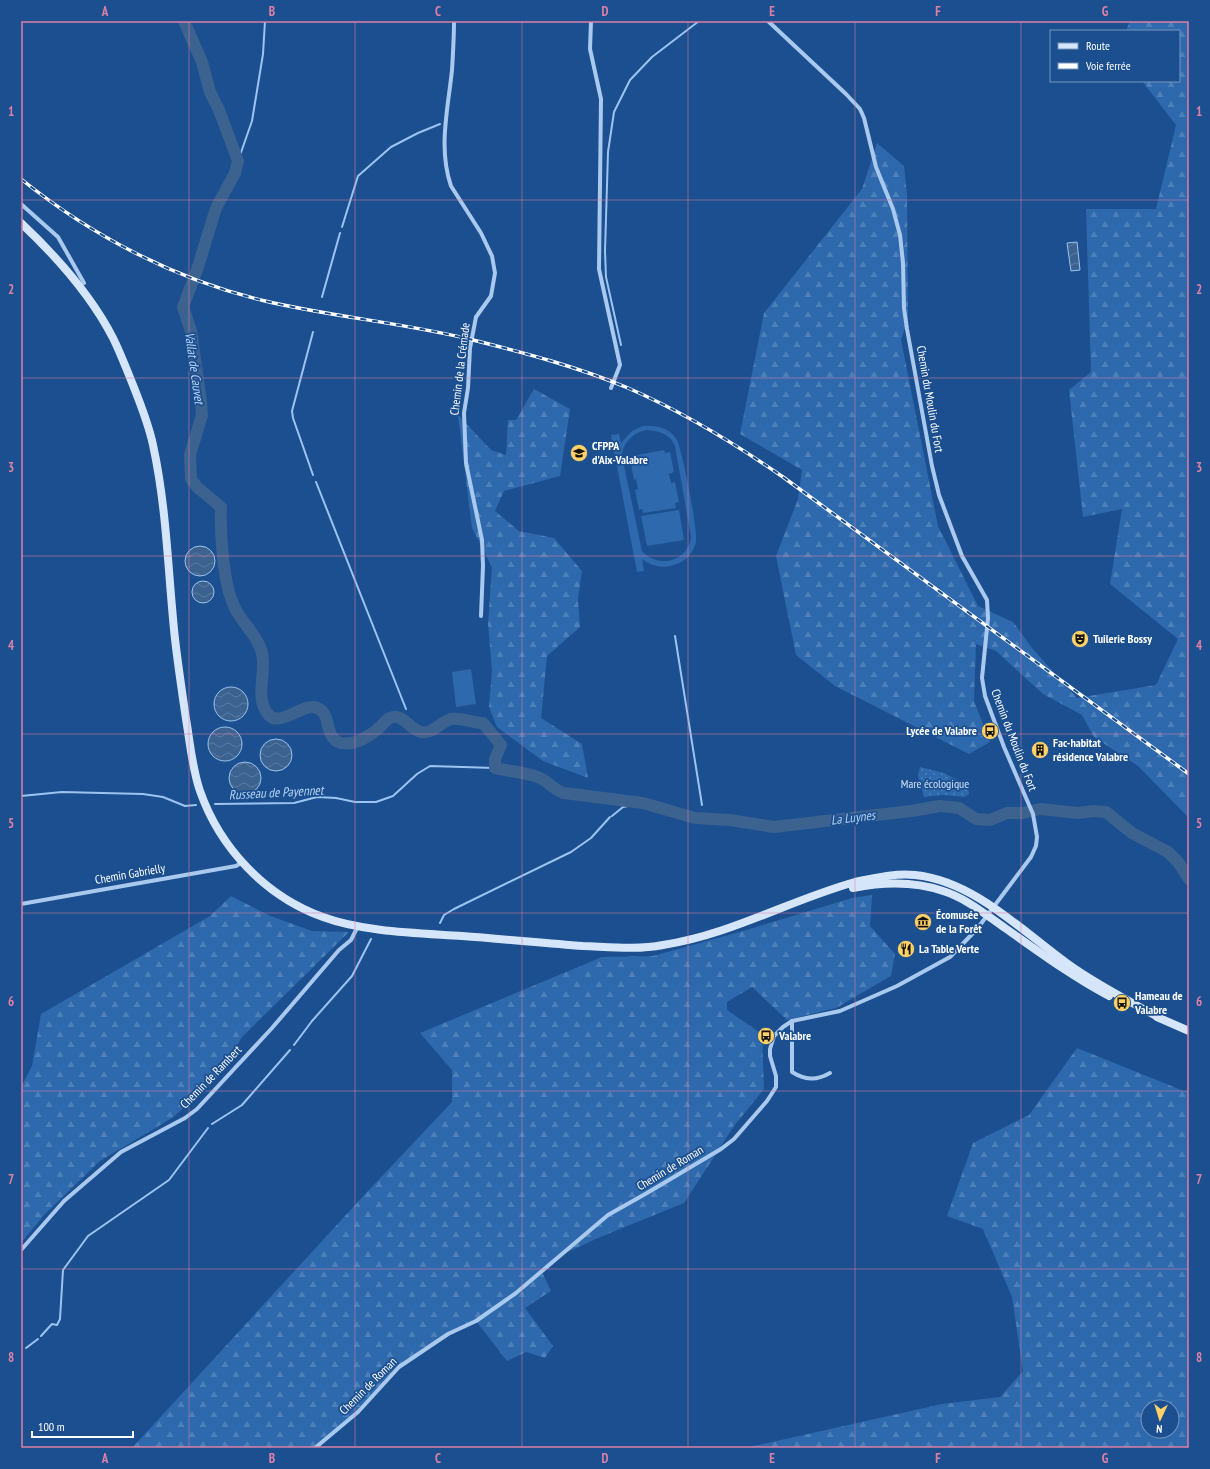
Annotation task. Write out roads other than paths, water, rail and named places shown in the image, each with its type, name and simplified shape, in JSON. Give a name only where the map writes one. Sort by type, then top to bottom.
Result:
[{"type":"main road","points":[[21,223],[43,245],[90,301],[114,339],[138,396],[149,428],[161,491],[175,639],[196,774],[208,811],[222,835],[241,863],[275,892],[300,907],[322,917],[359,926],[431,934],[555,944],[611,948],[643,948],[662,946],[699,937],[848,884],[878,877],[914,875],[950,883],[978,898],[1072,975],[1134,1009],[1160,1018],[1189,1031]]},
{"type":"main road","points":[[21,230],[72,279]]},
{"type":"street","name":"Chemin de la Crémade","points":[[454,21],[452,71],[444,138],[448,177],[450,186],[481,233],[492,256],[495,273],[490,296],[476,317],[470,348],[468,388],[464,413],[466,463],[482,540],[483,566],[481,616]]},
{"type":"street","points":[[591,21],[590,49],[601,99],[599,269],[620,365],[611,388]]},
{"type":"street","name":"Chemin du Moulin du Fort","points":[[768,21],[846,94],[860,110],[864,118],[876,167],[897,221],[900,235],[904,263],[904,308],[907,329],[932,466],[939,495],[962,556],[987,600],[988,618],[982,678],[985,696],[1004,747],[1033,814]]},
{"type":"street","points":[[21,204],[58,237],[84,283]]},
{"type":"street","name":"Chemin de Roman","points":[[315,1448],[358,1412],[399,1367],[448,1334],[476,1321],[516,1293],[608,1215],[721,1149],[734,1139],[767,1101],[776,1087],[776,1076],[770,1056],[771,1043],[774,1036],[792,1021],[840,1011],[904,982],[950,957],[992,910],[1031,857],[1036,846],[1037,837],[1033,814]]},
{"type":"street","name":"Chemin Gabrielly","points":[[21,904],[236,866],[241,863]]},
{"type":"street","name":"Chemin de Rambert","points":[[21,1250],[64,1201],[121,1152],[185,1118],[197,1109],[272,1028],[339,950],[351,940],[359,926]]},
{"type":"street","points":[[792,1021],[792,1072],[808,1079],[819,1079],[830,1073]]},
{"type":"water","points":[[1077,242],[1080,270],[1071,271],[1067,243]]},
{"type":"water","points":[[200,546],[206,547],[214,555],[214,567],[206,575],[200,576],[194,575],[186,567],[185,561],[186,555],[194,547]]},
{"type":"water","points":[[203,581],[211,584],[214,592],[211,600],[203,603],[195,600],[192,592],[195,584]]},
{"type":"water","points":[[234,687],[243,692],[247,697],[247,711],[243,716],[238,720],[228,721],[224,720],[215,711],[214,701],[215,697],[224,688]]},
{"type":"water","points":[[228,727],[237,732],[241,737],[241,751],[237,756],[232,760],[222,761],[218,760],[209,751],[208,741],[209,737],[218,728]]},
{"type":"water","points":[[273,739],[279,739],[289,746],[292,755],[291,761],[285,768],[279,771],[273,771],[263,764],[260,758],[260,752],[267,742]]},
{"type":"water","points":[[242,762],[248,762],[258,769],[261,778],[260,784],[254,791],[248,794],[242,794],[232,787],[229,781],[229,775],[236,765]]},
{"type":"waterway","name":"Vallat de Cauvet","points":[[184,21],[202,62],[210,92],[219,110],[238,161],[235,173],[216,208],[197,270],[183,307],[191,331],[202,415],[190,455],[191,479],[197,487],[221,507],[221,531],[225,573],[235,608],[256,638],[262,651],[263,669],[261,688],[263,705],[267,713],[277,719],[283,718],[308,707],[320,709],[324,714],[332,736],[335,740],[346,744],[363,739],[388,719],[394,717],[402,719],[413,728],[421,732],[433,730],[451,719],[483,723],[501,745],[495,759],[495,768],[539,777],[560,792],[643,803],[695,818],[730,820],[774,827],[911,811],[940,806],[959,808],[976,819],[990,820],[1007,813],[1023,813],[1040,809],[1078,813],[1093,811],[1106,812],[1132,833],[1168,852],[1178,862],[1189,879]]},
{"type":"waterway","points":[[238,161],[252,121],[263,54],[265,21]]},
{"type":"waterway","points":[[621,345],[606,277],[605,251],[608,152],[614,112],[630,80],[652,57],[699,21]]},
{"type":"waterway","points":[[342,227],[358,176],[391,147],[418,133],[440,124]]},
{"type":"waterway","points":[[322,297],[340,233]]},
{"type":"waterway","points":[[313,332],[292,411],[293,418],[313,475]]},
{"type":"waterway","points":[[316,482],[406,709]]},
{"type":"waterway","points":[[675,636],[702,805]]},
{"type":"waterway","name":"Vallat de Cauvet","points":[[412,722],[415,729]]},
{"type":"waterway","name":"Russeau de Payennet","points":[[215,804],[294,803],[317,797],[336,798],[355,802],[376,802],[393,796],[417,774],[430,766],[495,768]]},
{"type":"waterway","name":"Russeau de Payennet","points":[[21,796],[62,792],[143,794],[163,797],[185,806],[196,805]]},
{"type":"waterway","points":[[612,816],[623,807],[643,803]]},
{"type":"waterway","points":[[440,923],[444,915],[454,909],[571,852],[591,838],[610,817]]},
{"type":"waterway","points":[[294,1045],[312,1021],[352,976],[371,939]]},
{"type":"waterway","points":[[212,1124],[242,1105],[290,1050]]},
{"type":"waterway","points":[[41,1336],[52,1324],[57,1325],[60,1319],[63,1270],[88,1236],[169,1180],[208,1128]]},
{"type":"waterway","points":[[26,1348],[38,1339]]},
{"type":"railway","points":[[21,179],[48,200],[106,237],[136,254],[199,281],[232,292],[291,307],[447,334],[512,350],[609,380],[669,407],[727,440],[783,477],[1189,774]]},
{"type":"place","name":"CFPPA d'Aix-Valabre","points":[[579,453]]},
{"type":"place","name":"Tuilerie Bossy","points":[[1080,639]]},
{"type":"place","name":"Lycée de Valabre","points":[[990,731]]},
{"type":"place","name":"Fac-habitat résidence Valabre","points":[[1040,750]]},
{"type":"place","name":"Écomusée de la Forêt","points":[[923,922]]},
{"type":"place","name":"La Table Verte","points":[[906,949]]},
{"type":"place","name":"Hameau de Valabre","points":[[1122,1003]]},
{"type":"place","name":"Valabre","points":[[766,1036]]},
{"type":"park label","name":"Mare écologique","points":[[935,784]]},
{"type":"water label","name":"La Luynes","points":[[853,817]]}]
